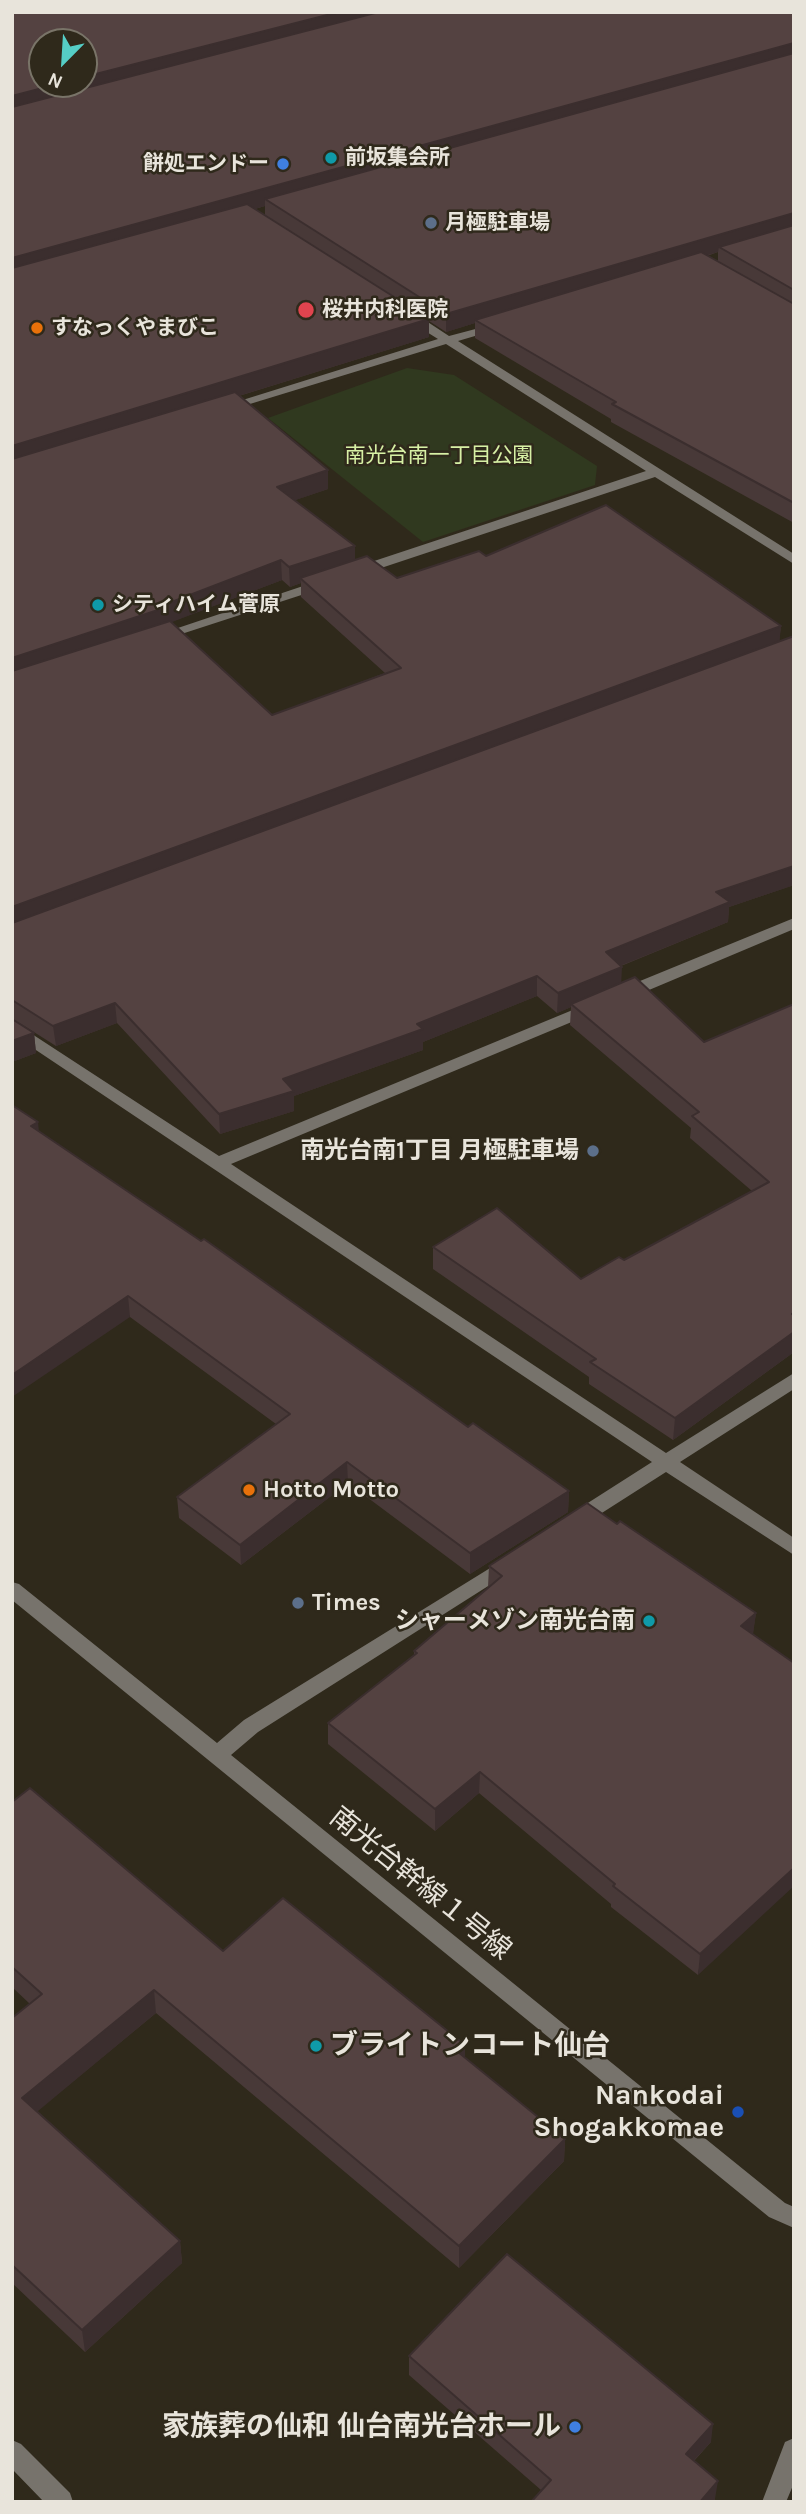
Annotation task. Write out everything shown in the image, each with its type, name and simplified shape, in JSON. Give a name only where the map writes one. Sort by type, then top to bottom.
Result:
[{"type":"street","points":[[401,311],[794,560]]},
{"type":"street","points":[[210,412],[514,320]]},
{"type":"street","points":[[144,642],[657,472]]},
{"type":"street","points":[[217,1163],[794,923]]},
{"type":"street","points":[[12,1026],[794,1548]]},
{"type":"street","points":[[562,1529],[794,1380]]},
{"type":"street","points":[[216,1755],[251,1726],[527,1551]]},
{"type":"street","name":"南光台幹線１号線","points":[[12,1589],[778,2210],[794,2218]]},
{"type":"street","points":[[774,2502],[794,2450]]},
{"type":"street","points":[[12,2452],[61,2502]]},
{"type":"green space","name":"南光台南一丁目公園","points":[[407,368],[454,375],[597,466],[595,485],[423,542],[268,418]]},
{"type":"building","points":[[12,12],[339,12],[98,73],[98,28],[28,28],[28,92],[12,96]]},
{"type":"building","points":[[379,12],[794,12],[794,43],[12,258],[12,107],[47,98],[98,98],[98,85]]},
{"type":"building","points":[[794,53],[794,213],[446,314],[265,199]]},
{"type":"building","points":[[247,204],[429,319],[12,446],[12,268]]},
{"type":"building","points":[[794,225],[794,290],[719,247]]},
{"type":"building","points":[[701,252],[794,304],[794,503],[612,404],[616,402],[475,320]]},
{"type":"building","points":[[235,392],[328,470],[277,487],[355,546],[289,567],[281,560],[156,608],[158,610],[12,658],[12,459]]},
{"type":"building","points":[[606,505],[781,626],[12,907],[12,671],[170,621],[272,715],[401,668],[300,578],[367,556],[397,578],[479,551],[486,556]]},
{"type":"building","points":[[794,636],[794,866],[716,892],[730,902],[606,952],[622,967],[558,993],[537,976],[417,1024],[423,1029],[283,1079],[294,1091],[219,1114],[115,1003],[53,1026],[12,1000],[12,923]]},
{"type":"building","points":[[635,977],[704,1042],[794,1004],[794,1332],[675,1418],[590,1362],[596,1359],[433,1247],[497,1208],[581,1279],[619,1257],[624,1260],[769,1182],[692,1116],[699,1112],[571,1004]]},
{"type":"building","points":[[12,1019],[34,1033],[12,1041]]},
{"type":"building","points":[[12,1105],[38,1122],[31,1126],[201,1241],[204,1239],[468,1427],[473,1423],[569,1491],[470,1553],[347,1462],[240,1545],[177,1497],[290,1414],[128,1296],[12,1375]]},
{"type":"building","points":[[587,1503],[617,1524],[620,1521],[756,1613],[741,1626],[794,1663],[794,1868],[700,1954],[613,1886],[615,1884],[480,1772],[435,1809],[328,1723],[417,1653],[414,1651],[502,1576],[489,1566]]},
{"type":"building","points":[[30,1788],[223,1951],[283,1898],[465,2045],[458,2052],[565,2139],[459,2246],[154,1990],[22,2098],[180,2241],[82,2330],[12,2265],[12,2018],[42,1994],[12,1967],[12,1802]]},
{"type":"building","points":[[507,2254],[713,2424],[686,2454],[718,2481],[700,2502],[531,2502],[551,2480],[409,2356]]},
{"type":"place","name":"前坂集会所","points":[[331,158]]},
{"type":"place","name":"餅処エンドー","points":[[283,164]]},
{"type":"place","name":"月極駐車場","points":[[431,223]]},
{"type":"place","name":"桜井内科医院","points":[[306,310]]},
{"type":"place","name":"すなっくやまびこ","points":[[37,328]]},
{"type":"place","name":"シティハイム菅原","points":[[98,605]]},
{"type":"place","name":"南光台南1丁目 月極駐車場","points":[[593,1151]]},
{"type":"place","name":"Hotto Motto","points":[[249,1490]]},
{"type":"place","name":"Times","points":[[298,1603]]},
{"type":"place","name":"シャーメゾン南光台南","points":[[649,1621]]},
{"type":"place","name":"ブライトンコート仙台","points":[[316,2046]]},
{"type":"place","name":"Nankodai Shogakkomae","points":[[738,2112]]},
{"type":"place","name":"家族葬の仙和 仙台南光台ホール","points":[[575,2427]]}]
